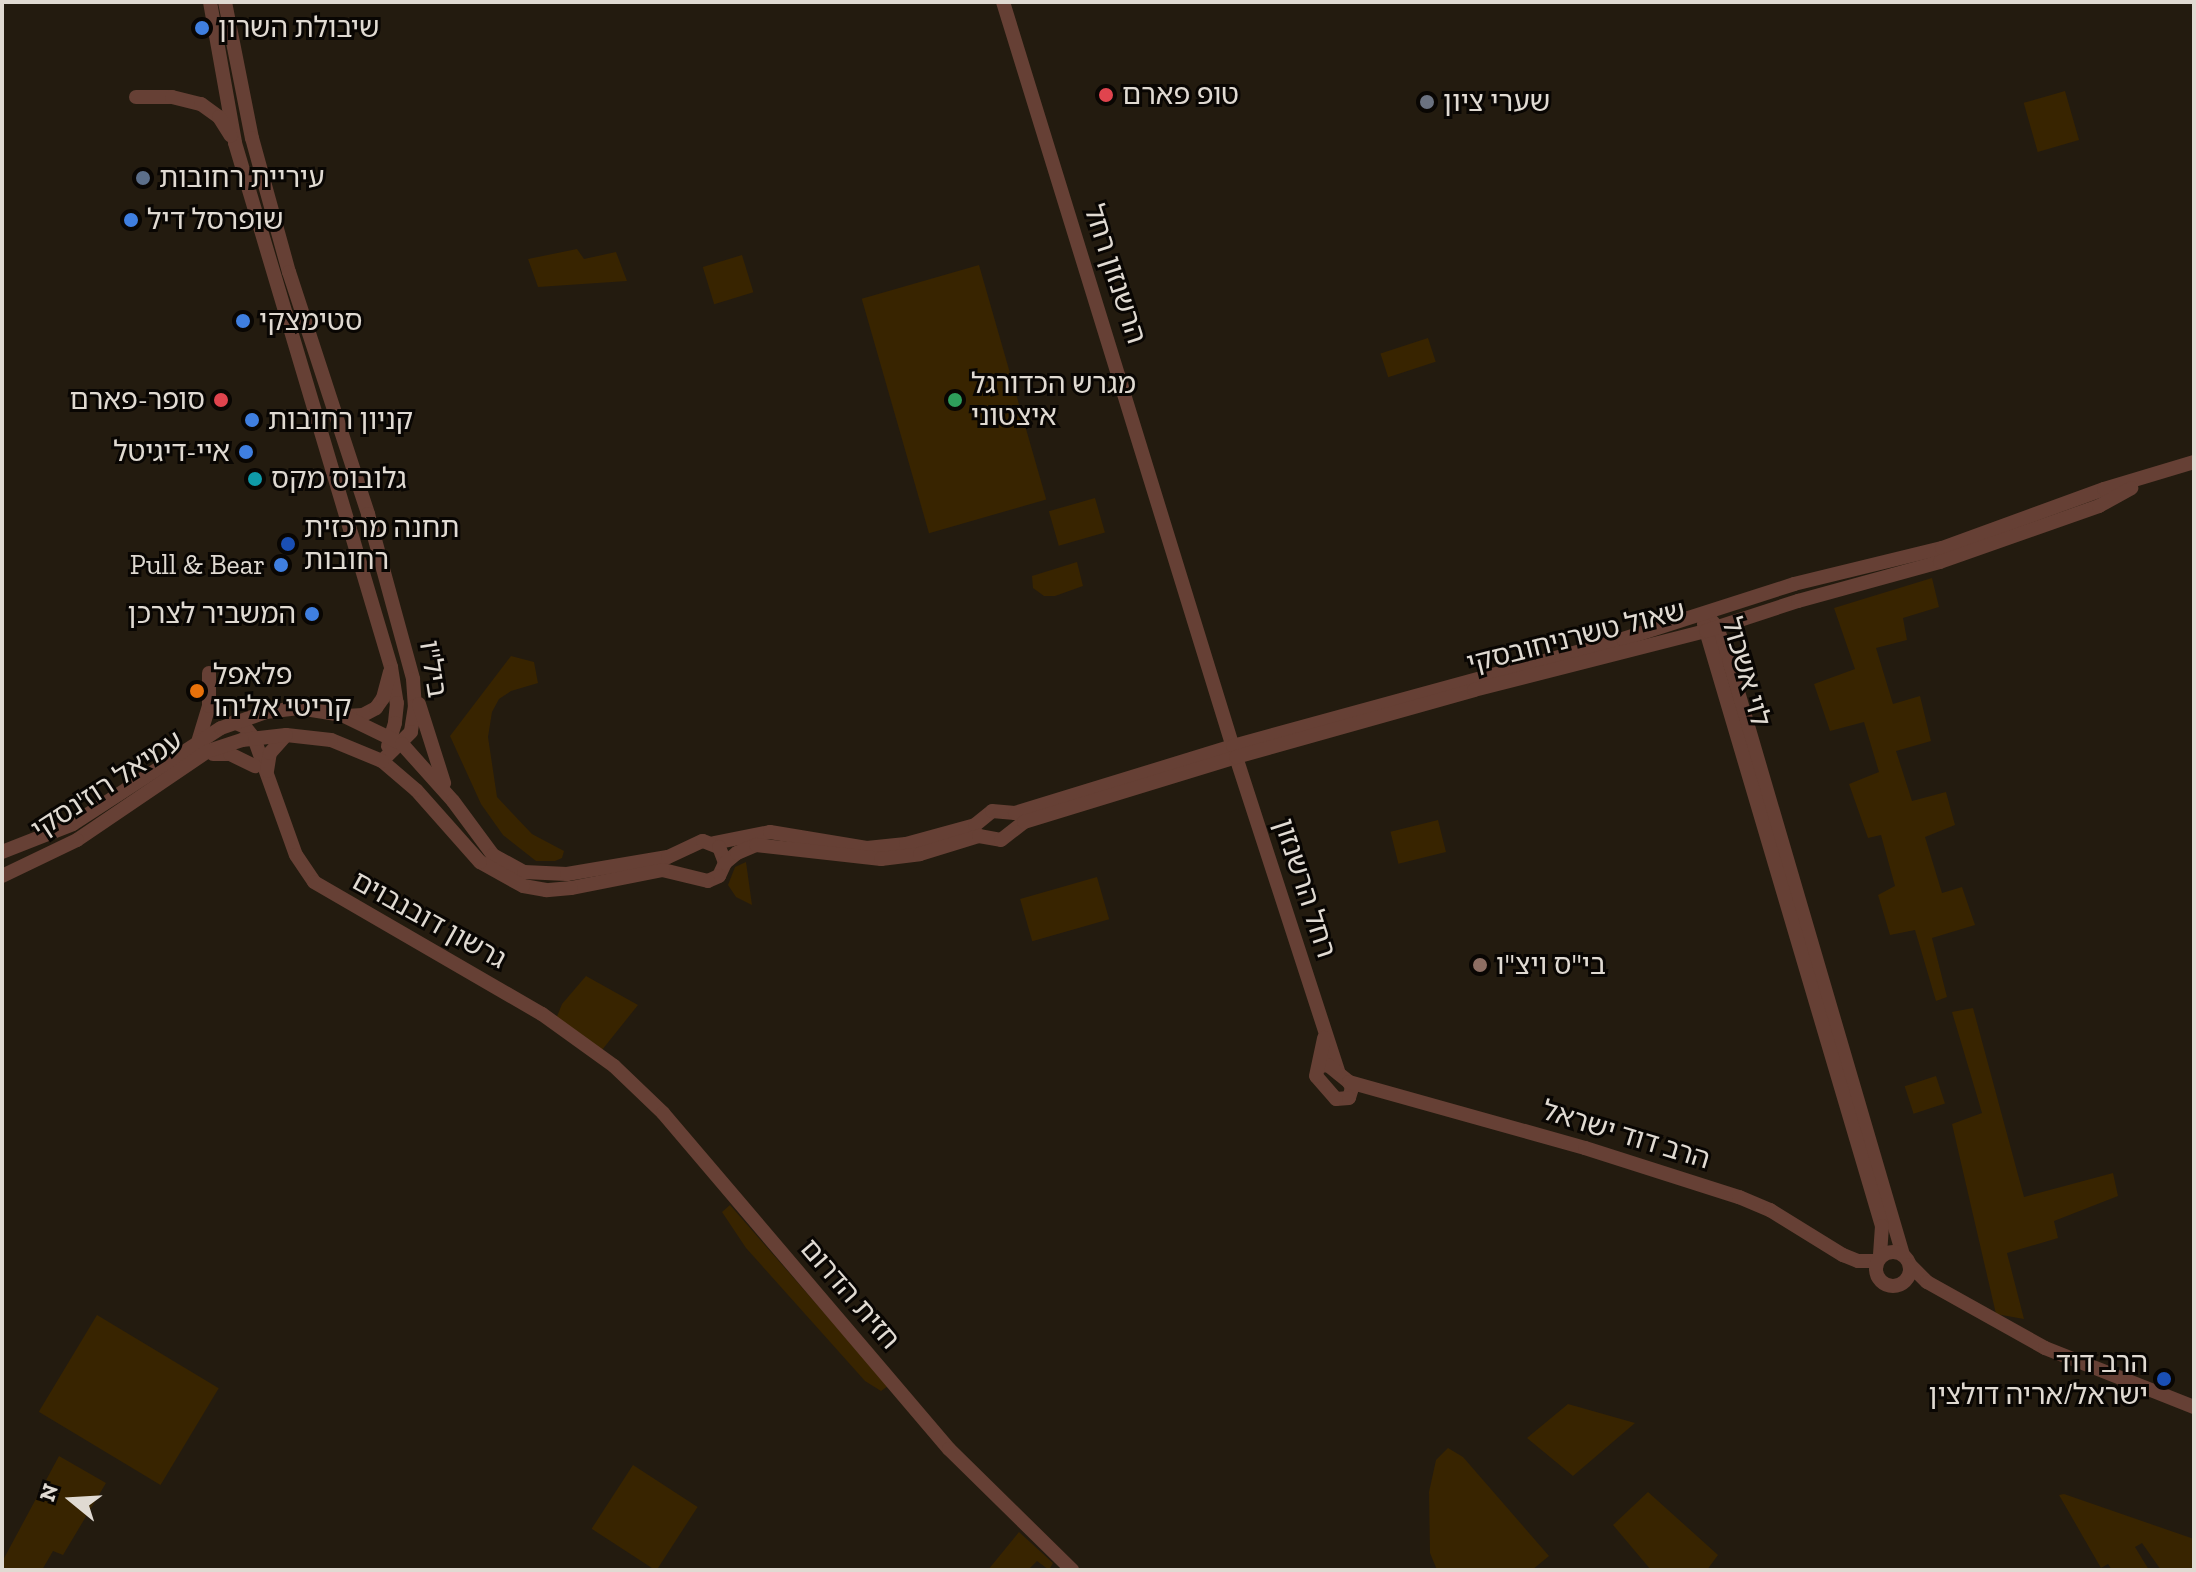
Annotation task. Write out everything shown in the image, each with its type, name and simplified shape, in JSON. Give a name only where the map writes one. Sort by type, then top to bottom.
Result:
[{"type":"street","name":"ביל\"ו","points":[[210,2],[235,143],[391,667],[397,703],[396,741]]},
{"type":"street","name":"ביל\"ו","points":[[225,2],[252,138],[289,272],[368,514],[414,684],[413,726],[396,741]]},
{"type":"street","name":"הרשנזון רחל","points":[[1003,2],[1235,752]]},
{"type":"street","points":[[136,97],[172,97],[201,104],[219,117],[235,143]]},
{"type":"street","name":"שאול טשרניחובסקי","points":[[1006,813],[1235,752],[1623,639],[1794,584],[1942,548],[2104,489],[2194,462]]},
{"type":"street","name":"שאול טשרניחובסקי","points":[[1011,830],[1024,822],[1235,752],[1711,629],[2002,542],[2099,506],[2149,478]]},
{"type":"street","name":"לוי אשכול","points":[[1701,612],[1729,661],[1906,1260]]},
{"type":"street","points":[[1729,661],[1729,643],[1737,620]]},
{"type":"street","name":"לוי אשכול","points":[[1711,629],[1882,1226],[1879,1259]]},
{"type":"street","points":[[234,722],[292,708],[363,715],[376,708],[386,691],[391,667]]},
{"type":"street","points":[[198,742],[209,706],[209,673]]},
{"type":"street","points":[[414,684],[432,752],[453,801]]},
{"type":"street","points":[[248,739],[286,735],[331,740],[382,761],[416,790],[480,862],[513,883],[534,889],[557,889],[663,870],[702,881],[714,879],[737,853],[756,845],[881,859],[987,836],[1001,840],[1011,830],[1012,821],[1006,813],[996,810],[970,827],[894,847],[867,848],[770,832],[714,843],[703,841],[668,857],[567,874],[524,872],[493,855],[453,801],[396,741],[342,715]]},
{"type":"street","name":"עמיאל רוז'נסקי","points":[[2,852],[73,824],[234,722]]},
{"type":"street","name":"גרשון דובנבוים","points":[[234,722],[248,739],[303,869],[319,888],[542,1014],[593,1049]]},
{"type":"street","points":[[194,759],[223,753],[261,769],[286,735]]},
{"type":"street","name":"עמיאל רוז'נסקי","points":[[2,876],[77,840],[194,759],[248,739]]},
{"type":"street","points":[[382,761],[396,741]]},
{"type":"street","name":"רחל הרשנזון","points":[[1235,752],[1324,1034],[1344,1078]]},
{"type":"street","points":[[984,818],[982,828],[987,836]]},
{"type":"street","points":[[714,843],[722,851],[725,863]]},
{"type":"street","points":[[689,849],[685,865],[691,876]]},
{"type":"street","points":[[1324,1034],[1316,1076],[1336,1099],[1349,1098],[1352,1092],[1344,1078]]},
{"type":"street","name":"חזית הדרום","points":[[593,1049],[663,1113],[949,1449],[1072,1570]]},
{"type":"street","name":"הרב דוד ישראל","points":[[1320,1066],[1328,1065],[1344,1078],[1585,1148],[1739,1197],[1770,1210],[1843,1255],[1858,1261],[1879,1259]]},
{"type":"street","points":[[1941,1291],[1890,1286],[1879,1280],[1879,1259],[1894,1252],[1906,1260],[1920,1278],[1941,1291],[2067,1358],[2194,1407]]},
{"type":"street","points":[[1901,1285],[1909,1276],[1906,1260]]},
{"type":"shaded area","points":[[2065,91],[2079,140],[2038,152],[2024,103]]},
{"type":"shaded area","points":[[577,249],[584,259],[616,252],[627,281],[538,287],[528,259]]},
{"type":"shaded area","points":[[742,255],[753,292],[714,304],[703,267]]},
{"type":"shaded area","name":"מגרש הכדורגל איצטוני","points":[[979,265],[1046,500],[929,533],[862,299]]},
{"type":"shaded area","points":[[1428,338],[1436,362],[1388,377],[1380,353]]},
{"type":"shaded area","points":[[1095,498],[1105,533],[1059,546],[1049,511]]},
{"type":"shaded area","points":[[1077,562],[1083,586],[1055,596],[1044,596],[1033,588],[1032,576]]},
{"type":"shaded area","points":[[1932,578],[1939,607],[1903,618],[1907,640],[1876,648],[1893,704],[1920,696],[1931,741],[1896,751],[1912,801],[1946,792],[1955,825],[1925,837],[1942,893],[1962,887],[1975,925],[1932,938],[1947,997],[1936,1001],[1915,930],[1890,935],[1878,895],[1895,886],[1881,835],[1868,838],[1849,784],[1879,772],[1864,722],[1830,731],[1814,684],[1855,669],[1834,608]]},
{"type":"shaded area","points":[[511,656],[534,662],[538,683],[511,691],[499,699],[492,712],[488,737],[497,797],[532,834],[564,851],[562,858],[555,861],[536,861],[503,835],[481,804],[450,736]]},
{"type":"shaded area","points":[[1438,820],[1446,852],[1398,864],[1390,832]]},
{"type":"shaded area","points":[[746,862],[752,905],[736,897],[728,885],[735,867]]},
{"type":"shaded area","points":[[1097,877],[1109,919],[1032,941],[1020,899]]},
{"type":"shaded area","points":[[586,976],[638,1005],[602,1050],[556,1019],[562,1004]]},
{"type":"shaded area","points":[[1973,1008],[2024,1197],[2113,1173],[2118,1196],[2054,1221],[2058,1238],[2007,1253],[2024,1319],[1996,1314],[1952,1124],[1982,1113],[1952,1012]]},
{"type":"shaded area","points":[[1936,1076],[1945,1104],[1914,1114],[1905,1086]]},
{"type":"shaded area","points":[[730,1205],[888,1386],[881,1391],[865,1381],[746,1248],[722,1212]]},
{"type":"shaded area","points":[[97,1315],[219,1388],[161,1485],[39,1412]]},
{"type":"shaded area","points":[[1568,1404],[1635,1423],[1573,1476],[1527,1438]]},
{"type":"shaded area","points":[[1448,1448],[1463,1457],[1549,1556],[1532,1570],[1437,1570],[1430,1553],[1429,1492],[1436,1460]]},
{"type":"shaded area","points":[[59,1456],[106,1483],[63,1555],[53,1551],[42,1570],[2,1570],[2,1562]]},
{"type":"shaded area","points":[[633,1465],[698,1507],[657,1570],[592,1529]]},
{"type":"shaded area","points":[[1648,1492],[1718,1555],[1707,1570],[1651,1570],[1613,1525]]},
{"type":"shaded area","points":[[2064,1494],[2194,1539],[2194,1570],[2161,1570],[2142,1543],[2135,1547],[2149,1570],[2112,1570],[2108,1564],[2101,1568],[2059,1495]]},
{"type":"shaded area","points":[[1019,1532],[1053,1563],[1049,1570],[1037,1561],[1028,1570],[988,1570]]},
{"type":"place","name":"שיבולת השרון","points":[[202,28]]},
{"type":"place","name":"טופ פארם","points":[[1106,95]]},
{"type":"place","name":"שערי ציון","points":[[1427,102]]},
{"type":"place","name":"עיריית רחובות","points":[[143,178]]},
{"type":"place","name":"שופרסל דיל","points":[[131,220]]},
{"type":"place","name":"סטימצקי","points":[[243,321]]},
{"type":"place","name":"סופר-פארם","points":[[221,400]]},
{"type":"place","name":"מגרש הכדורגל איצטוני","points":[[955,400]]},
{"type":"place","name":"קניון רחובות","points":[[252,420]]},
{"type":"place","name":"איי-דיגיטל","points":[[246,452]]},
{"type":"place","name":"גלובוס מקס","points":[[255,479]]},
{"type":"place","name":"תחנה מרכזית רחובות","points":[[288,544]]},
{"type":"place","name":"Pull & Bear","points":[[281,565]]},
{"type":"place","name":"המשביר לצרכן","points":[[312,614]]},
{"type":"place","name":"פלאפל קריטי אליהו","points":[[197,691]]},
{"type":"place","name":"בי\"ס ויצ\"ו","points":[[1480,965]]},
{"type":"place","name":"הרב דוד ישראל/אריה דולצין","points":[[2164,1379]]}]
